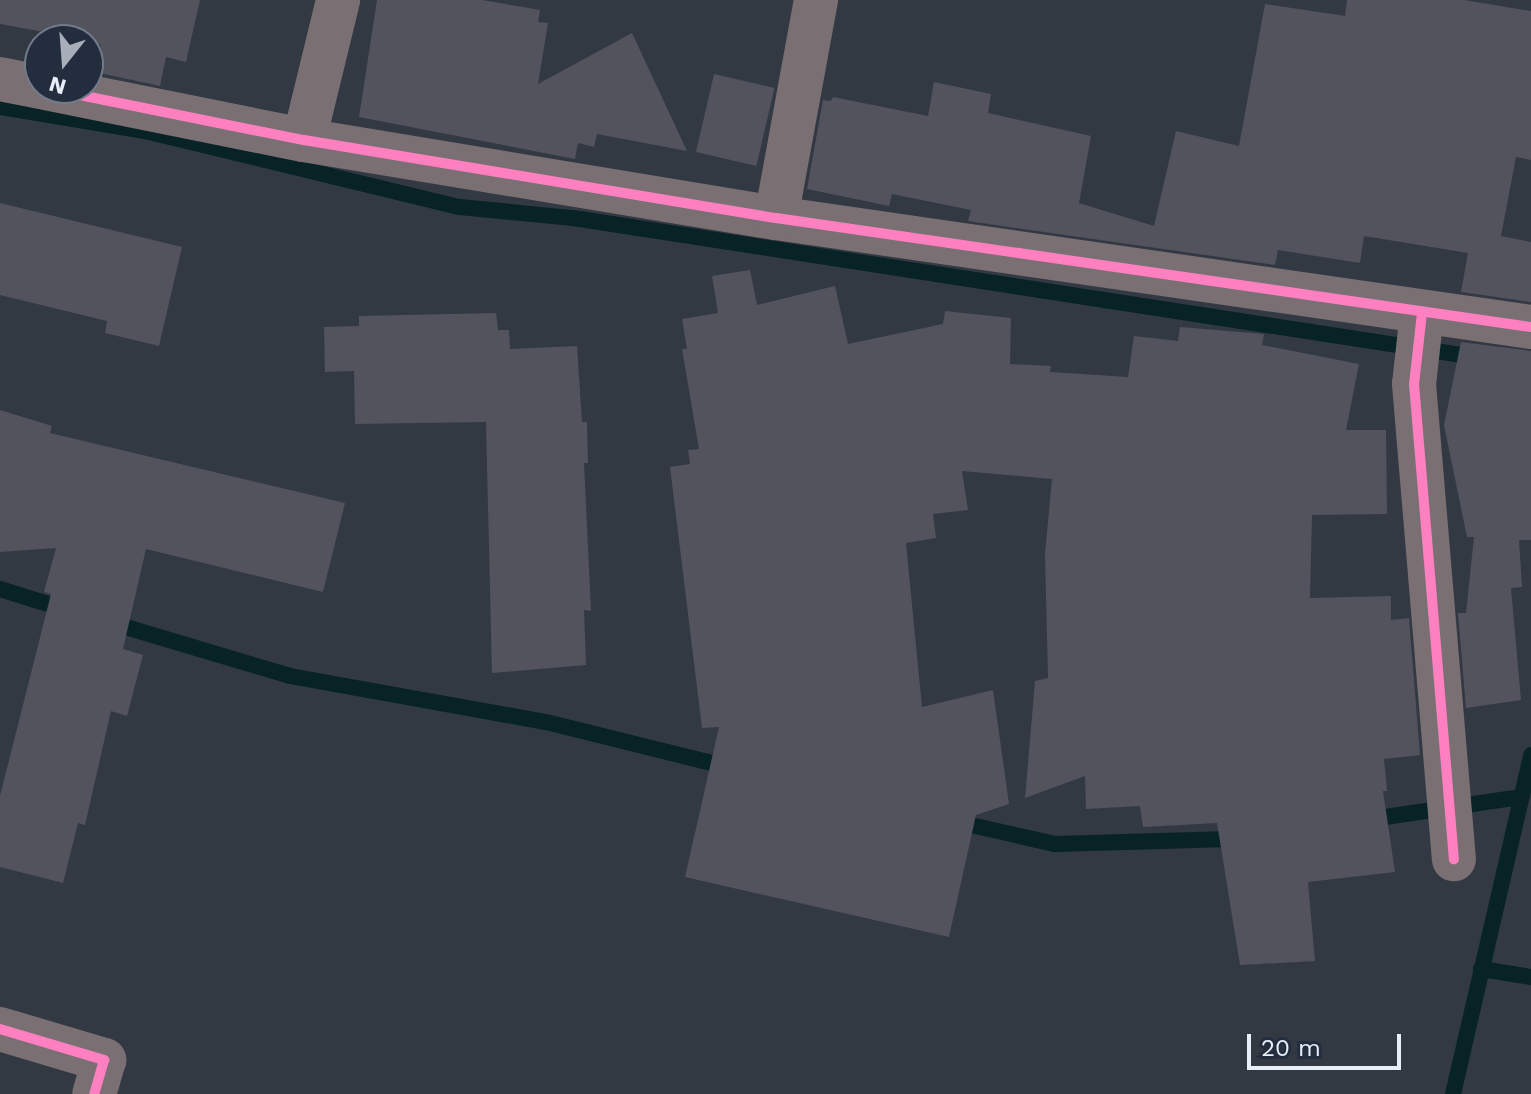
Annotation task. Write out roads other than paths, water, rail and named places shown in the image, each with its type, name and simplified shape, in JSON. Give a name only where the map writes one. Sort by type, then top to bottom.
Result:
[{"type":"street","points":[[304,140],[338,0]]},
{"type":"street","points":[[776,218],[816,0]]},
{"type":"street","points":[[0,79],[24,84]]},
{"type":"street","points":[[104,100],[304,140],[776,218],[1419,335],[1531,327]]},
{"type":"street","points":[[1419,335],[1414,384],[1451,824]]},
{"type":"street","points":[[0,1029],[104,1060],[94,1094]]},
{"type":"waterway","points":[[0,107],[145,131],[460,207],[573,218],[1480,358]]},
{"type":"waterway","points":[[0,589],[67,610]]},
{"type":"waterway","points":[[109,622],[290,676],[546,722],[732,768]]},
{"type":"waterway","points":[[1453,1094],[1531,755]]},
{"type":"waterway","points":[[1365,820],[1521,797]]},
{"type":"waterway","points":[[953,821],[1055,844],[1239,839]]},
{"type":"waterway","points":[[1481,969],[1531,977]]}]
